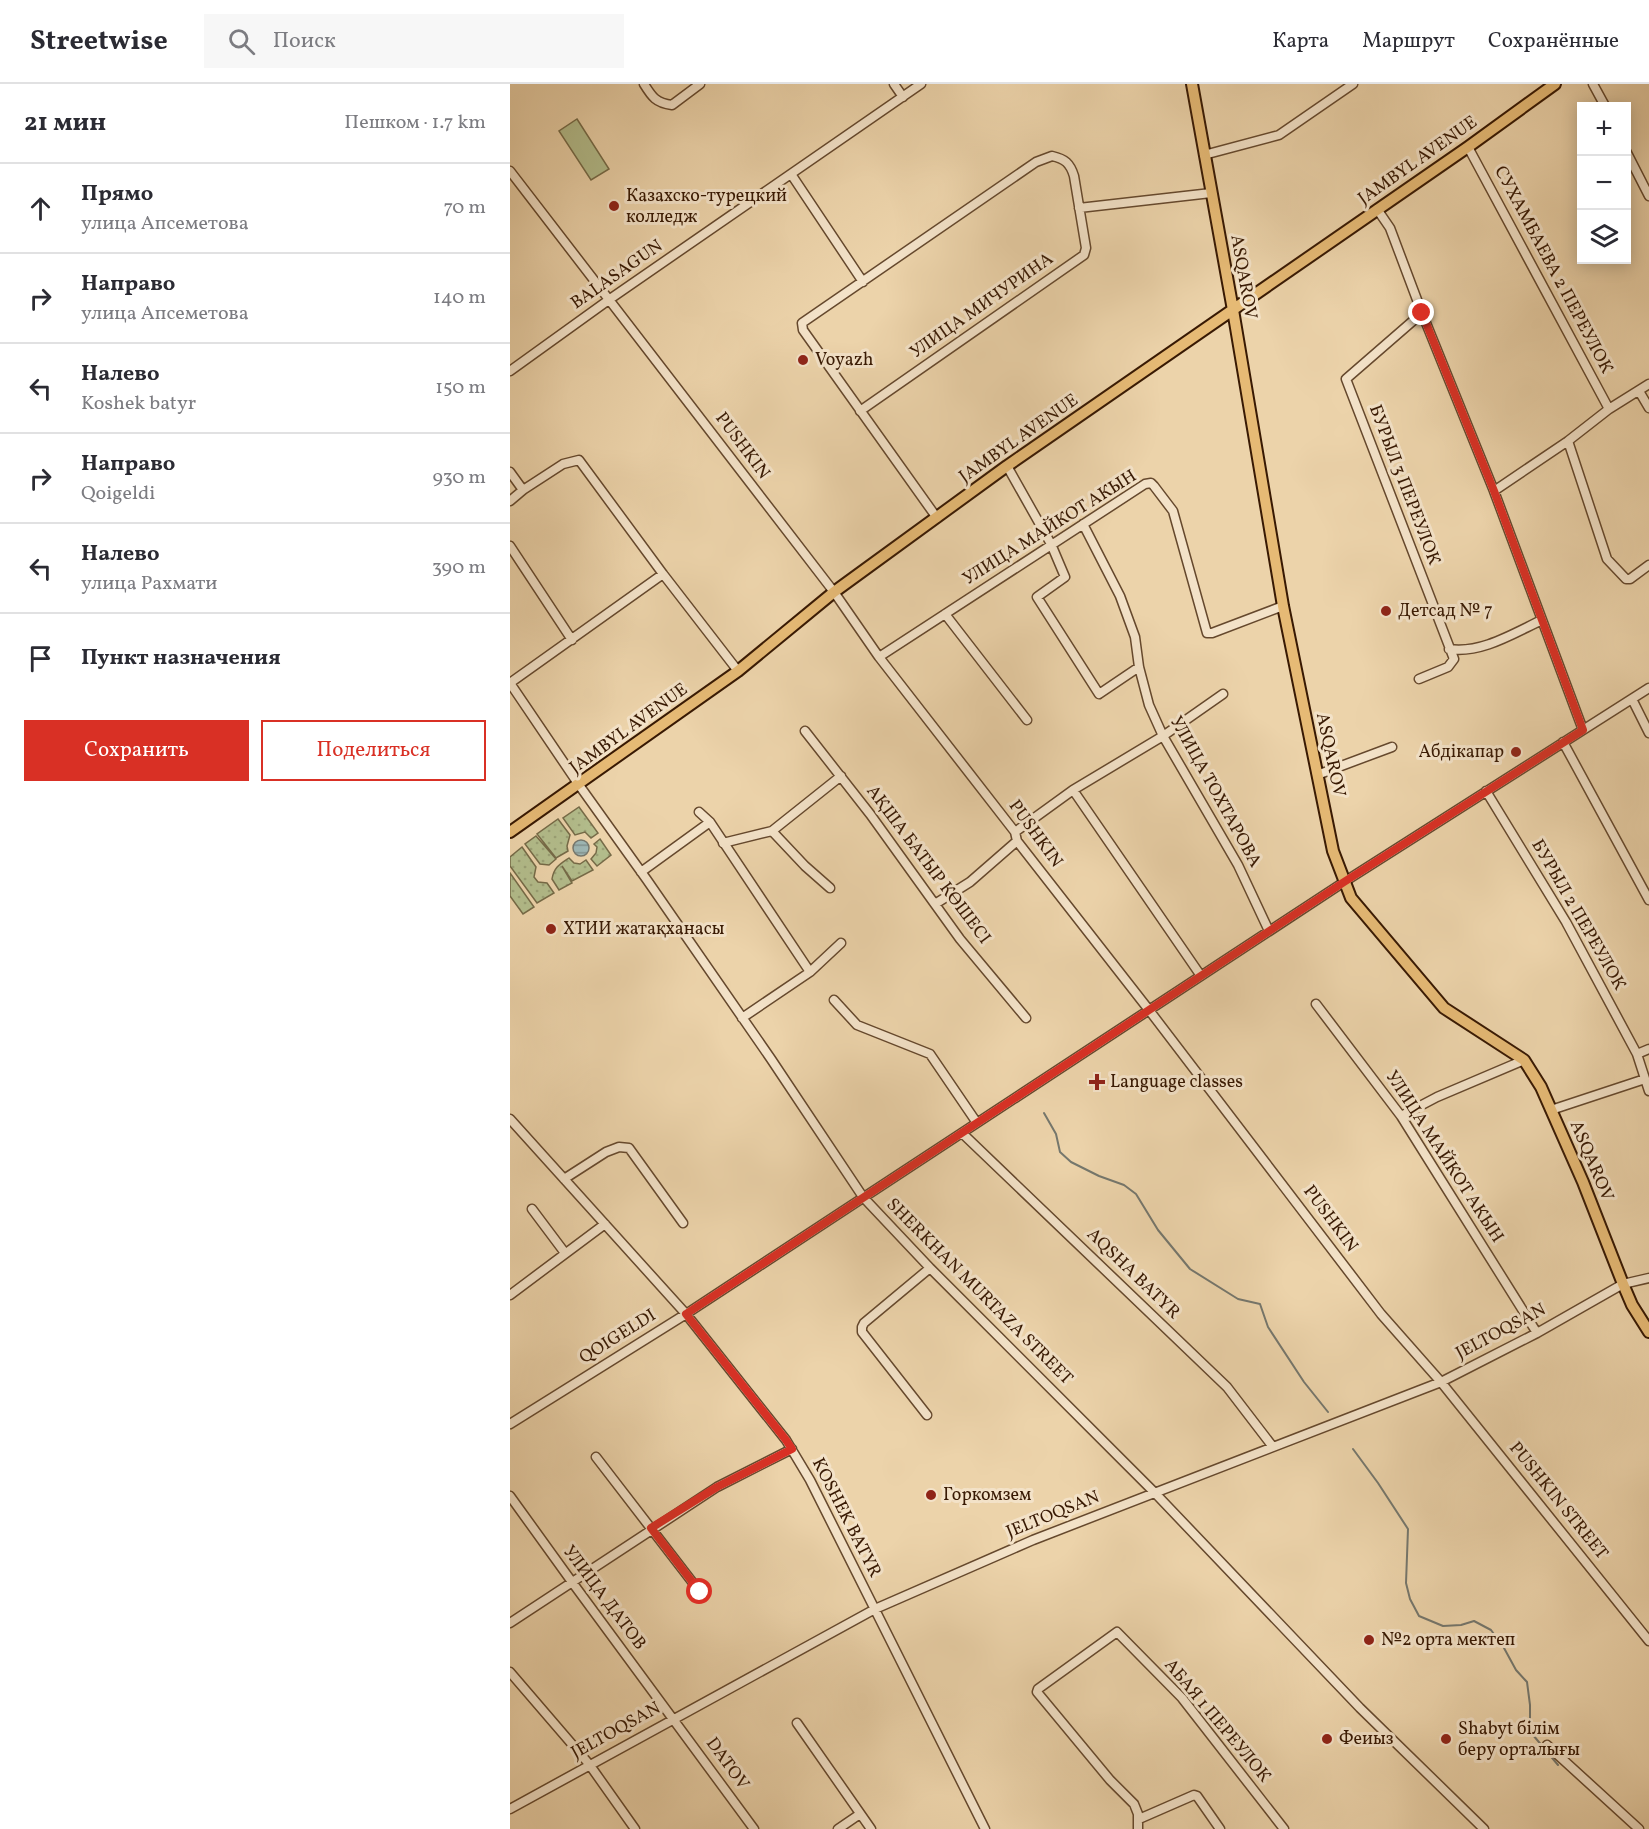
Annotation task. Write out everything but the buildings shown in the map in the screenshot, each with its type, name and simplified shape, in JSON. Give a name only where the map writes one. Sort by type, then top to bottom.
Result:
[{"type":"main road","name":"ASQAROV","points":[[1192,84],[1283,606],[1333,851],[1344,882],[1351,898],[1444,1008],[1524,1060],[1541,1087],[1583,1182],[1632,1305],[1649,1332]]},
{"type":"main road","name":"JAMBYL AVENUE","points":[[510,832],[738,671],[834,592],[1007,466],[1468,147],[1555,84]]},
{"type":"street","points":[[644,84],[654,100],[672,105],[700,84]]},
{"type":"street","points":[[894,84],[903,97]]},
{"type":"street","name":"BALASAGUN","points":[[510,371],[921,84]]},
{"type":"street","points":[[1204,155],[1278,135],[1353,84]]},
{"type":"street","points":[[1593,84],[1603,102]]},
{"type":"street","name":"СУХАМБАЕВА 2 ПЕРЕУЛОК","points":[[1468,147],[1610,409]]},
{"type":"street","name":"УЛИЦА МИЧУРИНА","points":[[860,411],[1081,257],[1086,248],[1071,166],[1061,158],[1052,156],[1042,159],[802,323],[802,330],[860,411],[937,518]]},
{"type":"street","points":[[1629,156],[1649,196]]},
{"type":"street","name":"PUSHKIN","points":[[510,171],[834,592],[879,657],[1381,1314],[1441,1382]]},
{"type":"street","points":[[791,174],[862,282]]},
{"type":"street","points":[[1079,208],[1211,193]]},
{"type":"street","points":[[1377,209],[1390,228],[1494,491],[1583,730]]},
{"type":"street","name":"БУРЫЛ 3 ПЕРЕУЛОК","points":[[1422,313],[1347,377],[1346,381],[1449,648]]},
{"type":"street","points":[[1494,491],[1649,384]]},
{"type":"street","points":[[1639,391],[1649,408]]},
{"type":"street","points":[[1568,441],[1607,559],[1626,579],[1630,579],[1649,565]]},
{"type":"street","points":[[510,501],[563,464],[579,460],[738,671]]},
{"type":"street","points":[[1007,466],[1051,544],[1065,578],[1037,597],[1100,694],[1140,667]]},
{"type":"street","points":[[510,472],[523,490]]},
{"type":"street","name":"УЛИЦА МАЙКОТ АКЫН","points":[[879,657],[1051,544],[1145,484],[1151,483],[1173,512],[1207,633],[1283,606]]},
{"type":"street","name":"УЛИЦА ТОХТАРОВА","points":[[1083,524],[1120,596],[1136,638],[1149,705],[1163,736],[1238,865],[1269,930]]},
{"type":"street","points":[[510,546],[572,640]]},
{"type":"street","points":[[510,683],[663,574]]},
{"type":"street","points":[[945,614],[1027,720]]},
{"type":"street","points":[[1449,648],[1461,650],[1487,644],[1542,620]]},
{"type":"street","points":[[1419,679],[1448,667],[1452,663],[1454,659],[1449,648]]},
{"type":"street","name":"SHERKHAN MURTAZA STREET","points":[[510,683],[863,1197],[930,1268],[1155,1492],[1360,1708],[1484,1829]]},
{"type":"street","name":"QOIGELDI","points":[[510,1424],[686,1314],[1269,930],[1649,688]]},
{"type":"street","points":[[935,904],[970,882],[1016,837],[1073,790],[1163,736],[1223,694]]},
{"type":"street","points":[[1632,699],[1649,733]]},
{"type":"street","name":"АҚША БАТЫР КӨШЕСІ","points":[[805,731],[870,814],[960,939],[1026,1018]]},
{"type":"street","points":[[1563,742],[1649,900]]},
{"type":"street","points":[[1317,775],[1392,747]]},
{"type":"street","points":[[723,843],[772,831],[840,776]]},
{"type":"street","points":[[1073,790],[1201,976]]},
{"type":"street","name":"БУРЫЛ 2 ПЕРЕУЛОК","points":[[1486,791],[1566,922],[1637,1054],[1649,1091]]},
{"type":"street","points":[[699,812],[710,822],[810,972]]},
{"type":"street","points":[[641,872],[710,822]]},
{"type":"street","points":[[772,831],[805,866],[830,888]]},
{"type":"street","points":[[742,1018],[810,972],[841,943]]},
{"type":"street","points":[[834,1000],[857,1025],[930,1054],[977,1123]]},
{"type":"street","name":"УЛИЦА МАЙКОТ АКЫН","points":[[1316,1004],[1401,1116],[1537,1333]]},
{"type":"street","points":[[1637,1054],[1649,1049]]},
{"type":"street","points":[[1401,1116],[1437,1097],[1524,1060]]},
{"type":"street","points":[[1551,1110],[1645,1079]]},
{"type":"street","name":"KOSHEK BATYR","points":[[512,1124],[686,1314],[786,1440],[810,1480],[986,1829]]},
{"type":"street","name":"AQSHA BATYR","points":[[962,1133],[1227,1387],[1273,1447]]},
{"type":"street","points":[[564,1179],[606,1152],[619,1147],[629,1148],[683,1223]]},
{"type":"street","points":[[532,1209],[565,1253]]},
{"type":"street","points":[[510,1294],[605,1224]]},
{"type":"street","points":[[927,1415],[862,1332],[862,1327],[930,1268]]},
{"type":"street","name":"JELTOQSAN","points":[[510,1809],[875,1609],[1033,1540],[1441,1382],[1537,1333],[1623,1284],[1649,1278]]},
{"type":"street","name":"PUSHKIN STREET","points":[[1441,1382],[1649,1641]]},
{"type":"street","points":[[510,1623],[651,1528],[717,1487],[792,1449]]},
{"type":"street","points":[[596,1457],[700,1592]]},
{"type":"street","name":"УЛИЦА ДАТОВ","points":[[510,1496],[674,1718]]},
{"type":"street","name":"АБАЯ 1 ПЕРЕУЛОК","points":[[1138,1824],[1134,1804],[1110,1780],[1037,1692],[1115,1632],[1118,1632],[1182,1698],[1284,1829]]},
{"type":"street","points":[[510,1672],[589,1764],[635,1829]]},
{"type":"street","name":"DATOV","points":[[674,1718],[754,1829]]},
{"type":"street","points":[[797,1723],[871,1829]]},
{"type":"street","points":[[1547,1745],[1639,1829]]},
{"type":"street","points":[[1138,1824],[1194,1795],[1220,1829]]},
{"type":"street","points":[[838,1829],[860,1814]]},
{"type":"green space","points":[[577,119],[609,169],[591,180],[559,131]]},
{"type":"green space","points":[[579,807],[598,833],[591,838],[585,832],[575,835],[563,818]]},
{"type":"green space","points":[[558,819],[570,835],[568,851],[556,858],[537,834]]},
{"type":"green space","points":[[536,836],[556,859],[549,865],[540,864],[525,844]]},
{"type":"green space","points":[[600,839],[611,855],[597,866],[591,859],[596,853],[597,847],[594,844]]},
{"type":"green space","points":[[522,847],[536,867],[534,877],[538,882],[547,883],[554,893],[537,903],[510,866],[510,857]]},
{"type":"green space","points":[[569,858],[574,863],[580,864],[586,860],[593,870],[572,881],[562,866],[572,883],[559,890],[552,879],[553,875],[558,866]]},
{"type":"green space","points":[[510,873],[534,907],[523,914],[510,896]]},
{"type":"water","points":[[581,840],[589,848],[581,856],[573,848]]},
{"type":"waterway","points":[[1044,1113],[1056,1134],[1060,1152],[1071,1162],[1124,1185],[1136,1194],[1158,1230],[1190,1269],[1238,1299],[1260,1304],[1268,1327],[1304,1382],[1328,1412]]},
{"type":"waterway","points":[[1353,1449],[1408,1529],[1406,1583],[1410,1599],[1419,1616],[1443,1626],[1461,1625],[1474,1621],[1491,1630],[1516,1670],[1527,1682],[1530,1725],[1533,1735],[1558,1765]]},
{"type":"place","name":"Казахско-турецкий колледж","points":[[614,206]]},
{"type":"place","name":"Voyazh","points":[[803,360]]},
{"type":"place","name":"Детсад № 7","points":[[1386,611]]},
{"type":"place","name":"Абдiкапар","points":[[1516,752]]},
{"type":"place","name":"ХТИИ жатақханасы","points":[[551,929]]},
{"type":"place","name":"Language classes","points":[[1097,1082]]},
{"type":"place","name":"Горкомзем","points":[[931,1495]]},
{"type":"place","name":"№2 орта мектеп","points":[[1369,1640]]},
{"type":"place","name":"Феиыз","points":[[1327,1739]]},
{"type":"place","name":"Shabyt білім беру орталығы","points":[[1446,1739]]},
{"type":"route","points":[[700,1592],[651,1528],[717,1487],[792,1449],[686,1314],[1344,882],[1583,730],[1494,491],[1422,313]]}]
